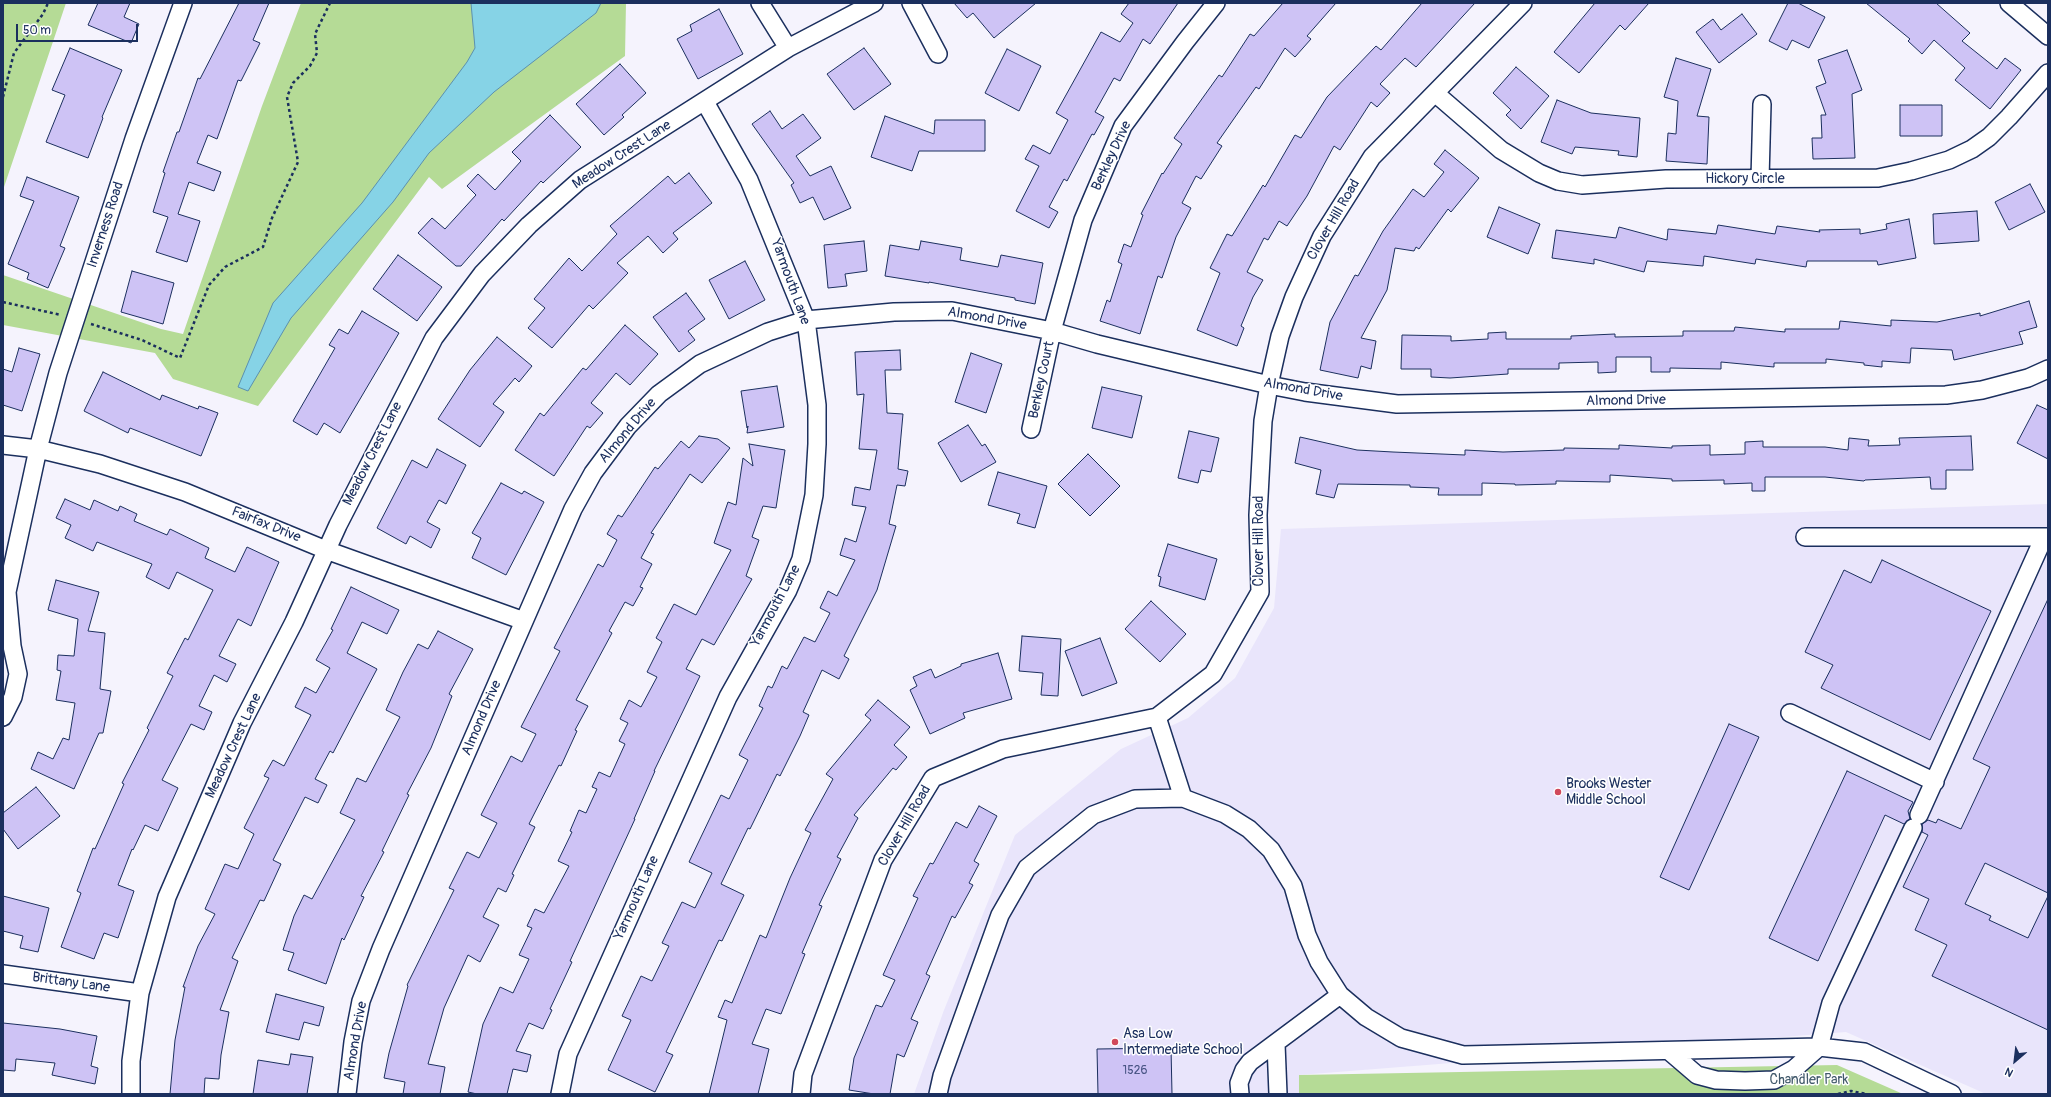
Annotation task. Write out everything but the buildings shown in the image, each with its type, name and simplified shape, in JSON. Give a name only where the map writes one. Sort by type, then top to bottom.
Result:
[{"type":"street","name":"Inverness Road","points":[[3,717],[13,697],[18,674],[12,646],[7,592],[38,449],[58,373],[75,319],[134,138],[183,3]]},
{"type":"street","points":[[760,3],[788,48]]},
{"type":"street","name":"Meadow Crest Lane","points":[[131,1094],[131,1061],[140,993],[167,897],[242,723],[294,622],[326,550],[385,431],[434,338],[482,274],[529,225],[580,180],[788,48],[874,3]]},
{"type":"street","points":[[911,3],[938,54]]},
{"type":"street","name":"Berkley Drive","points":[[1052,331],[1083,220],[1123,126],[1185,42],[1216,3]]},
{"type":"street","name":"Clover Hill Road","points":[[801,1094],[803,1074],[883,860],[933,778],[1003,749],[1157,717],[1213,674],[1260,592],[1258,515],[1263,421],[1269,385],[1280,336],[1294,297],[1322,236],[1372,157],[1523,3]]},
{"type":"street","points":[[2009,3],[2048,36]]},
{"type":"street","name":"Hickory Circle","points":[[1435,92],[1501,150],[1539,173],[1558,181],[1582,185],[1666,179],[1878,178],[1911,171],[1950,160],[1972,149],[1989,137],[2048,73]]},
{"type":"street","name":"Yarmouth Lane","points":[[560,1094],[568,1054],[728,697],[788,590],[801,559],[813,502],[817,444],[817,405],[806,320],[749,180],[705,102]]},
{"type":"street","points":[[1760,179],[1762,104]]},
{"type":"street","name":"Almond Drive","points":[[347,1094],[353,1042],[361,1001],[382,949],[573,509],[593,473],[628,426],[659,394],[700,364],[768,332],[806,320],[894,312],[952,311],[1052,331],[1097,344],[1269,385],[1305,392],[1397,404],[1946,395],[1982,390],[2028,378],[2048,369]]},
{"type":"street","name":"Berkley Court","points":[[1031,429],[1052,331]]},
{"type":"street","name":"Fairfax Drive","points":[[3,445],[38,449],[100,464],[185,492],[326,550],[524,621]]},
{"type":"street","points":[[1669,1051],[1697,1075],[1716,1080],[1745,1081],[1774,1080],[1794,1069],[1820,1047],[1831,1004],[1935,782],[2046,537],[1805,537]]},
{"type":"street","points":[[1790,712],[1935,782]]},
{"type":"street","points":[[1157,717],[1183,798]]},
{"type":"street","points":[[938,1094],[942,1076],[1000,915],[1027,868],[1093,815],[1135,799],[1183,798],[1225,814],[1248,829],[1271,850],[1293,886],[1308,935],[1319,962],[1340,995],[1366,1017],[1401,1038],[1463,1055],[1820,1047],[1864,1052],[1952,1094]]},
{"type":"street","name":"Brittany Lane","points":[[3,974],[140,993]]},
{"type":"street","points":[[1240,1094],[1239,1083],[1244,1070],[1250,1062],[1340,995]]},
{"type":"street","points":[[1276,1044],[1278,1094]]},
{"type":"path","points":[[3,97],[14,53],[43,14],[48,3]]},
{"type":"path","points":[[3,302],[36,308],[142,340],[180,358],[210,285],[225,267],[263,247],[272,218],[298,162],[287,97],[293,83],[310,66],[317,53],[315,34],[330,3]]},
{"type":"path","points":[[1838,1094],[1851,1092],[1868,1094]]},
{"type":"shaded area","name":"Brooks Wester Middle School","points":[[2048,504],[2048,1094],[1986,1094],[1846,1032],[1299,1075],[1299,1094],[914,1094],[944,1010],[1015,835],[1121,749],[1188,718],[1235,678],[1274,608],[1281,529]]},
{"type":"green space","points":[[3,3],[66,3],[3,190]]},
{"type":"green space","points":[[301,3],[626,3],[625,56],[442,189],[429,177],[258,406],[173,379],[155,353],[3,325],[3,275],[161,329],[183,334],[262,106]]},
{"type":"green space","name":"Chandler Park","points":[[1837,1065],[1903,1094],[1299,1094],[1299,1075]]},
{"type":"water","points":[[471,3],[601,3],[596,13],[494,92],[429,153],[393,202],[291,318],[248,391],[238,387],[273,303],[362,203],[467,62],[475,48]]},
{"type":"place","name":"Brooks Wester Middle School","points":[[1558,792]]},
{"type":"place","name":"Asa Low Intermediate School","points":[[1115,1042]]}]
